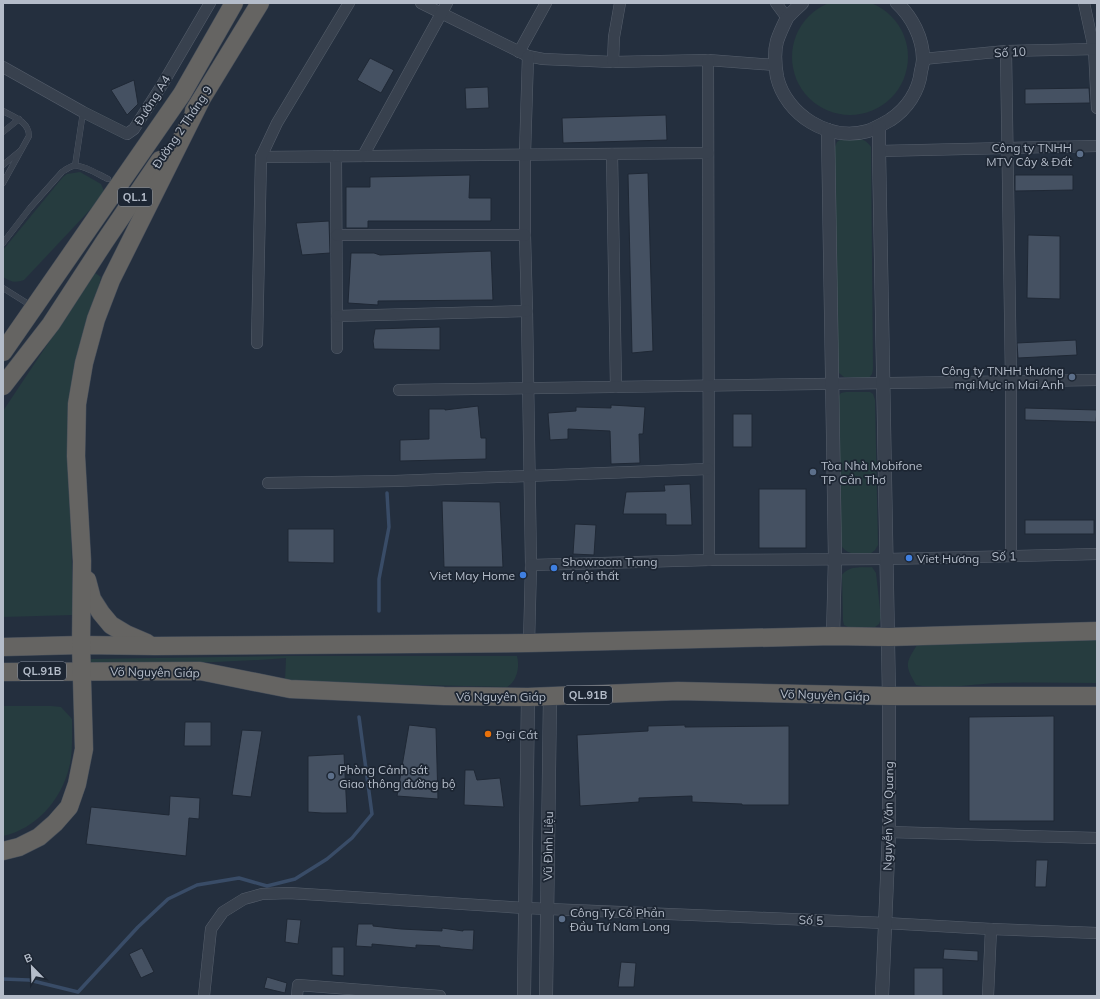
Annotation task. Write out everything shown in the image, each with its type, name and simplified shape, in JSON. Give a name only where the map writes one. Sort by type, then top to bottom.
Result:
[{"type":"highway","name":"Đường 2 Tháng 9","points":[[3,352],[182,94],[234,3]]},
{"type":"highway","name":"Đường 2 Tháng 9","points":[[3,386],[51,324],[105,241],[200,102],[260,3]]},
{"type":"highway","points":[[3,851],[19,847],[39,837],[56,824],[69,807],[77,784],[84,749],[81,671],[82,561],[76,456],[78,404],[84,363],[96,319],[111,280],[200,102]]},
{"type":"highway","points":[[3,335],[30,305],[87,231]]},
{"type":"highway","points":[[82,561],[92,599],[111,625],[126,634],[155,646]]},
{"type":"highway","name":"QL.91B","points":[[3,647],[81,645],[155,646],[529,643],[833,636],[889,637],[1097,631]]},
{"type":"highway","name":"Võ Nguyên Giáp","points":[[3,672],[200,672],[290,689],[444,696],[528,697],[678,691],[889,696],[1097,696]]},
{"type":"street","name":"Đường A4","points":[[3,67],[83,112],[126,134],[134,129],[162,85],[210,3]]},
{"type":"street","points":[[256,343],[261,157],[277,123],[350,3]]},
{"type":"street","points":[[421,3],[524,54],[543,59],[613,62],[708,60],[775,65]]},
{"type":"street","points":[[363,156],[447,3]]},
{"type":"street","points":[[529,643],[531,565],[525,235],[524,54],[546,3]]},
{"type":"street","points":[[613,62],[614,37],[620,3]]},
{"type":"street","points":[[776,3],[787,18]]},
{"type":"street","points":[[802,3],[787,18],[777,41],[775,65],[780,87],[791,106],[807,121],[828,130],[841,133],[867,131],[879,127],[897,115],[911,99],[920,80],[923,58],[919,36],[908,15],[898,3]]},
{"type":"street","points":[[1084,3],[1096,50],[1097,108]]},
{"type":"street","name":"Số 10","points":[[923,58],[1006,51],[1096,50]]},
{"type":"street","points":[[1006,51],[1011,381],[1011,556]]},
{"type":"street","points":[[708,60],[709,560]]},
{"type":"street","name":"Nguyễn Văn Quang","points":[[879,127],[889,637],[889,832],[882,996]]},
{"type":"street","points":[[828,130],[835,558],[833,636]]},
{"type":"street","points":[[879,151],[1097,146]]},
{"type":"street","points":[[261,157],[708,153]]},
{"type":"street","points":[[612,154],[616,387]]},
{"type":"street","points":[[336,156],[337,348]]},
{"type":"street","points":[[337,235],[525,235]]},
{"type":"street","points":[[337,316],[527,311]]},
{"type":"street","points":[[399,390],[1097,380]]},
{"type":"street","points":[[268,483],[396,481],[708,469]]},
{"type":"street","name":"Số 1","points":[[531,565],[709,560],[835,558],[887,559],[1097,554]]},
{"type":"street","name":"Vũ Đình Liệu","points":[[546,996],[550,696]]},
{"type":"street","name":"Vũ Đình Liệu","points":[[524,996],[528,697]]},
{"type":"street","points":[[889,832],[1097,838]]},
{"type":"street","name":"Số 5","points":[[204,996],[211,929],[224,912],[244,899],[262,894],[289,893],[526,908],[1097,933]]},
{"type":"street","points":[[988,996],[991,929]]},
{"type":"street","points":[[298,991],[440,996]]},
{"type":"lane","points":[[3,111],[27,126],[29,129],[29,136],[23,149],[3,183]]},
{"type":"lane","points":[[75,166],[83,112]]},
{"type":"lane","points":[[3,132],[18,120]]},
{"type":"lane","points":[[3,165],[23,149]]},
{"type":"lane","points":[[3,243],[30,208],[62,172],[68,168],[75,166],[82,167],[108,179]]},
{"type":"lane","points":[[3,288],[30,305]]},
{"type":"green space","points":[[850,-1],[872,3],[891,16],[904,35],[908,57],[904,79],[891,98],[872,111],[850,115],[828,111],[809,98],[796,79],[792,57],[796,35],[809,16],[828,3]]},
{"type":"green space","points":[[843,138],[855,138],[862,140],[868,143],[871,147],[873,369],[869,378],[844,377],[839,373],[837,367],[834,149],[837,142]]},
{"type":"green space","points":[[80,172],[101,184],[104,191],[102,197],[24,280],[13,282],[3,277],[3,250],[63,177],[67,174]]},
{"type":"green space","points":[[95,273],[101,277],[81,362],[70,477],[73,615],[3,617],[3,411]]},
{"type":"green space","points":[[870,392],[873,394],[875,400],[878,545],[870,554],[850,553],[841,545],[838,397],[841,393]]},
{"type":"green space","points":[[872,567],[876,573],[881,618],[879,624],[875,627],[848,627],[844,625],[843,621],[842,575],[852,568]]},
{"type":"green space","points":[[1097,638],[1097,683],[1011,683],[937,687],[916,685],[908,669],[910,656],[917,645]]},
{"type":"green space","points":[[288,656],[517,656],[518,669],[513,681],[507,687],[289,682],[285,681],[286,658],[188,663],[90,664],[90,659]]},
{"type":"green space","points":[[3,706],[61,707],[72,719],[72,737],[69,768],[60,791],[53,802],[36,820],[26,827],[3,836]]},
{"type":"building","points":[[370,58],[394,70],[381,93],[357,80]]},
{"type":"building","points":[[134,80],[138,104],[127,115],[111,90]]},
{"type":"building","points":[[488,87],[489,108],[466,109],[465,88]]},
{"type":"building","points":[[1089,88],[1090,103],[1025,104],[1025,89]]},
{"type":"building","points":[[666,115],[667,140],[563,143],[562,118]]},
{"type":"building","points":[[648,173],[653,351],[632,353],[628,174]]},
{"type":"building","points":[[470,175],[469,198],[491,198],[491,221],[368,221],[368,228],[346,228],[346,187],[370,187],[370,177]]},
{"type":"building","points":[[1015,175],[1073,175],[1073,190],[1015,191]]},
{"type":"building","points":[[329,221],[330,253],[302,255],[296,223]]},
{"type":"building","points":[[1028,235],[1060,236],[1060,299],[1027,298]]},
{"type":"building","points":[[491,251],[493,300],[378,301],[378,305],[348,303],[351,253],[374,253],[380,255]]},
{"type":"building","points":[[440,327],[440,350],[374,349],[373,341],[375,329]]},
{"type":"building","points":[[1076,340],[1077,355],[1018,358],[1017,343]]},
{"type":"building","points":[[611,405],[645,407],[643,434],[639,434],[640,463],[611,464],[610,431],[568,429],[568,439],[550,440],[548,413],[576,411],[576,407],[611,408]]},
{"type":"building","points":[[478,406],[481,438],[486,438],[486,459],[400,461],[400,440],[429,439],[429,409],[445,410]]},
{"type":"building","points":[[1025,408],[1097,410],[1096,422],[1025,420]]},
{"type":"building","points":[[733,414],[752,414],[752,447],[733,447]]},
{"type":"building","points":[[690,484],[692,525],[666,525],[666,514],[623,514],[626,492],[665,491],[664,485]]},
{"type":"building","points":[[759,489],[806,489],[806,548],[759,548]]},
{"type":"building","points":[[442,501],[500,502],[503,567],[444,567]]},
{"type":"building","points":[[1025,520],[1094,520],[1094,534],[1025,534]]},
{"type":"building","points":[[575,524],[596,525],[594,555],[573,554]]},
{"type":"building","points":[[288,529],[334,529],[334,563],[288,562]]},
{"type":"building","points":[[1054,716],[1054,821],[969,821],[969,717]]},
{"type":"building","points":[[185,722],[211,722],[211,746],[184,746]]},
{"type":"building","points":[[409,725],[436,728],[438,799],[397,796]]},
{"type":"building","points":[[685,725],[685,727],[789,726],[789,805],[742,805],[692,802],[692,796],[639,798],[639,802],[580,806],[577,735],[648,731],[648,726]]},
{"type":"building","points":[[242,730],[262,731],[251,797],[232,795]]},
{"type":"building","points":[[344,754],[347,813],[308,812],[308,756]]},
{"type":"building","points":[[465,770],[474,770],[477,780],[500,778],[504,807],[464,805]]},
{"type":"building","points":[[170,796],[200,798],[199,819],[189,818],[186,856],[86,844],[91,807],[169,815]]},
{"type":"building","points":[[1036,860],[1048,860],[1046,887],[1035,887]]},
{"type":"building","points":[[287,919],[301,920],[298,944],[285,942]]},
{"type":"building","points":[[358,924],[373,924],[373,926],[401,929],[442,931],[442,928],[463,931],[474,930],[473,950],[416,945],[416,948],[372,944],[372,947],[356,946]]},
{"type":"building","points":[[332,947],[344,947],[344,976],[332,975]]},
{"type":"building","points":[[142,948],[154,972],[141,978],[129,954]]},
{"type":"building","points":[[944,949],[978,951],[978,961],[943,959]]},
{"type":"building","points":[[621,962],[636,963],[634,987],[618,987]]},
{"type":"building","points":[[914,968],[943,968],[943,996],[914,996]]},
{"type":"building","points":[[267,977],[287,983],[285,993],[264,988]]},
{"type":"waterway","points":[[379,611],[379,579],[389,527],[387,493]]},
{"type":"waterway","points":[[3,979],[29,980],[78,992],[138,927],[168,899],[197,885],[239,878],[267,886],[295,879],[327,859],[352,838],[372,814],[359,717]]},
{"type":"place","name":"Công ty TNHH MTV Cây & Đất","points":[[1080,154]]},
{"type":"place","name":"Công ty TNHH thương mại Mực in Mai Anh","points":[[1072,377]]},
{"type":"place","name":"Tòa Nhà Mobifone TP Cần Thơ","points":[[813,472]]},
{"type":"place","name":"Viet Hương","points":[[909,558]]},
{"type":"place","name":"Showroom Trang trí nội thất","points":[[554,568]]},
{"type":"place","name":"Viet May Home","points":[[523,575]]},
{"type":"place","name":"Đại Cát","points":[[488,734]]},
{"type":"place","name":"Phòng Cảnh sát Giao thông đường bộ","points":[[331,776]]},
{"type":"place","name":"Công Ty Cổ Phần Đầu Tư Nam Long","points":[[562,919]]}]
